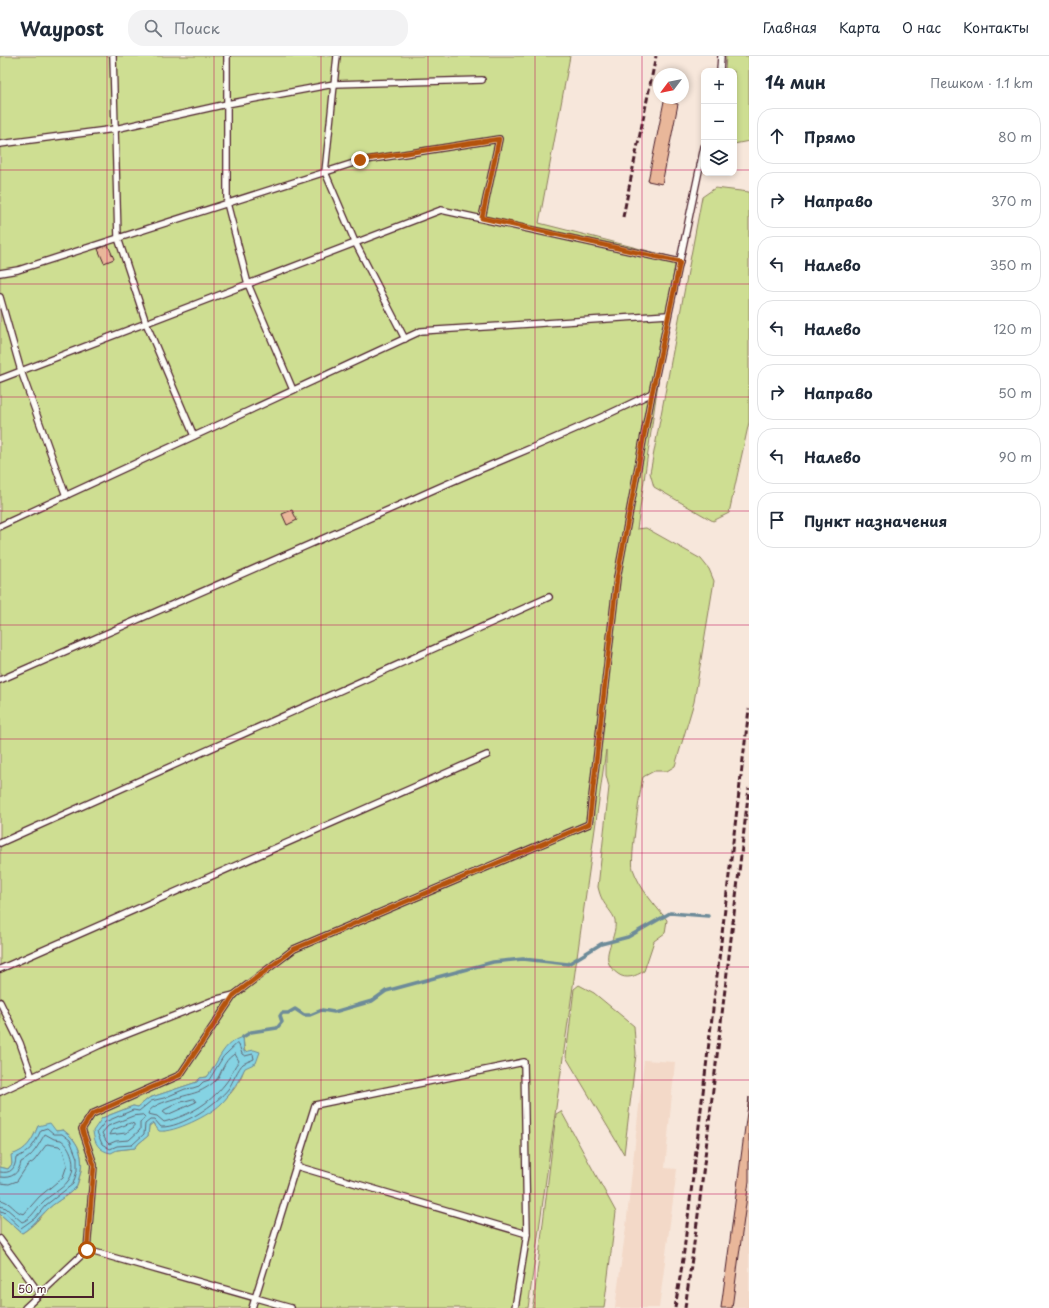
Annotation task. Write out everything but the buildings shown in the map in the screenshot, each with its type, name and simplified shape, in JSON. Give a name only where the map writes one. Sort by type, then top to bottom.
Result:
[{"type":"lane","points":[[113,56],[118,238],[146,323],[194,436]]},
{"type":"lane","points":[[227,56],[227,203],[248,284],[293,390]]},
{"type":"lane","points":[[336,56],[325,172],[356,242],[405,339]]},
{"type":"lane","points":[[720,68],[721,56]]},
{"type":"lane","points":[[0,144],[115,130],[227,104],[334,84],[482,80]]},
{"type":"lane","points":[[0,273],[18,270],[360,160],[499,139],[482,218]]},
{"type":"lane","points":[[25,1308],[87,1250],[94,1165],[82,1129],[92,1114],[180,1075],[234,995],[294,949],[589,824],[617,578],[652,393],[701,161]]},
{"type":"lane","points":[[0,379],[441,210],[680,262]]},
{"type":"lane","points":[[0,297],[21,371],[66,496]]},
{"type":"lane","points":[[0,526],[421,331],[668,315]]},
{"type":"lane","points":[[0,680],[412,500],[477,470],[616,411],[652,393]]},
{"type":"lane","points":[[0,843],[549,597]]},
{"type":"lane","points":[[0,969],[487,756]]},
{"type":"lane","points":[[0,1092],[100,1045],[214,1000],[234,995]]},
{"type":"lane","points":[[0,1002],[20,1043],[32,1077]]},
{"type":"lane","points":[[252,1308],[315,1105],[524,1062],[527,1234],[515,1308]]},
{"type":"lane","points":[[296,1166],[527,1234]]},
{"type":"lane","points":[[0,1239],[40,1294]]},
{"type":"lane","points":[[87,1250],[291,1308]]},
{"type":"shaded area","points":[[644,1060],[675,1062],[665,1168],[677,1169],[659,1308],[615,1308],[626,1227]]},
{"type":"shaded area","points":[[749,1097],[749,1308],[721,1308],[736,1196]]},
{"type":"green space","points":[[0,56],[570,56],[539,223],[676,258],[637,529],[646,528],[701,559],[709,569],[714,581],[694,702],[675,766],[667,771],[654,771],[643,777],[634,839],[633,869],[643,890],[667,920],[665,933],[654,941],[644,971],[628,977],[618,974],[611,968],[608,962],[609,949],[614,935],[615,920],[603,902],[598,887],[609,787],[606,775],[606,750],[528,1308],[0,1308],[0,1214],[22,1233],[49,1208],[76,1187],[82,1162],[81,1155],[76,1144],[68,1134],[63,1130],[56,1131],[38,1126],[34,1136],[25,1148],[12,1155],[12,1164],[8,1169],[0,1167]],"holes":[[[243,1038],[245,1058],[244,1069],[232,1092],[223,1101],[201,1117],[189,1123],[164,1131],[155,1127],[153,1123],[149,1126],[148,1136],[135,1148],[117,1150],[102,1118],[133,1106],[138,1107],[149,1098],[197,1082],[200,1078],[207,1077],[230,1044]]]},
{"type":"green space","points":[[726,56],[749,56],[749,141],[737,143],[737,68],[725,68]]},
{"type":"green space","points":[[715,188],[749,192],[749,422],[729,513],[713,521],[654,487],[650,473],[702,197]]},
{"type":"green space","points":[[579,985],[594,993],[634,1026],[636,1054],[624,1154],[566,1057],[574,989]]},
{"type":"green space","points":[[561,1111],[616,1212],[604,1308],[532,1308],[556,1114]]},
{"type":"water","points":[[243,1037],[244,1052],[254,1050],[260,1052],[256,1063],[245,1068],[225,1100],[216,1108],[201,1118],[166,1131],[159,1131],[153,1123],[149,1126],[148,1136],[135,1148],[117,1150],[111,1153],[98,1146],[93,1131],[102,1118],[133,1106],[138,1107],[149,1098],[197,1082],[200,1078],[207,1077],[225,1048]]},
{"type":"water","points":[[50,1123],[56,1131],[63,1130],[74,1140],[80,1151],[81,1171],[76,1187],[49,1208],[22,1233],[0,1214],[0,1167],[8,1169],[12,1164],[11,1155],[25,1148],[34,1136],[38,1126]]},
{"type":"waterway","points":[[243,1037],[251,1032],[277,1028],[282,1022],[280,1016],[282,1013],[288,1013],[295,1009],[304,1015],[310,1015],[322,1010],[334,1012],[372,1001],[386,991],[493,962],[523,959],[568,964],[601,944],[628,937],[670,913],[708,916]]},
{"type":"railway","points":[[623,217],[656,56]]},
{"type":"railway","points":[[675,1308],[683,1259],[749,709]]},
{"type":"railway","points":[[685,1308],[698,1215],[749,788]]},
{"type":"route","points":[[87,1250],[94,1165],[82,1129],[92,1114],[180,1075],[234,995],[294,949],[589,824],[617,578],[652,393],[680,262],[482,218],[499,139],[360,160]]}]
